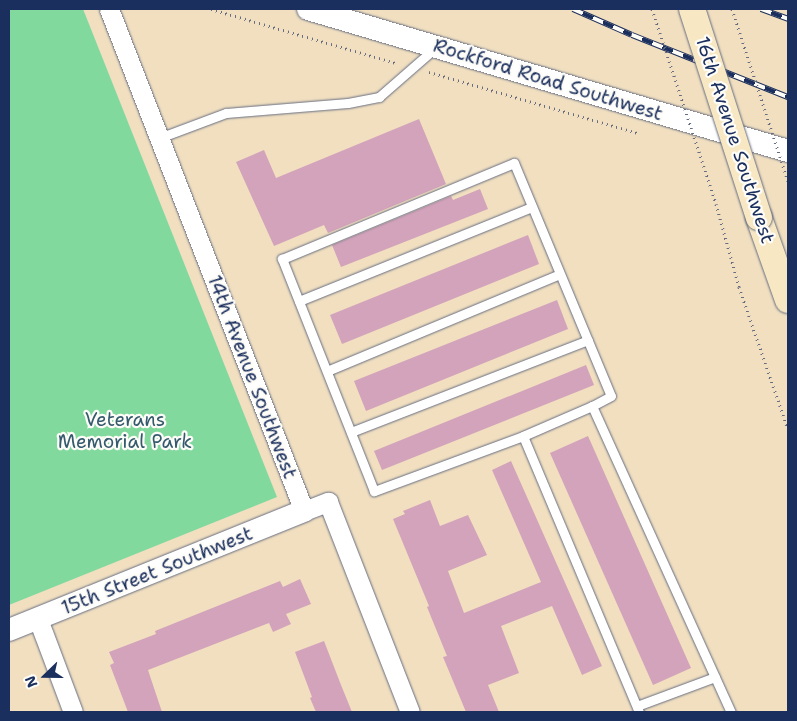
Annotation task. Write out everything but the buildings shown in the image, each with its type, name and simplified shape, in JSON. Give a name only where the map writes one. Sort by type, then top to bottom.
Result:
[{"type":"main road","name":"16th Avenue Southwest","points":[[692,9],[759,218],[788,300]]},
{"type":"street","name":"14th Avenue Southwest","points":[[108,9],[304,511]]},
{"type":"street","name":"Rockford Road Southwest","points":[[308,9],[335,13],[436,47],[788,151]]},
{"type":"street","points":[[304,511],[328,502],[410,712]]},
{"type":"street","name":"15th Street Southwest","points":[[9,630],[304,511]]},
{"type":"street","points":[[38,618],[73,712]]},
{"type":"lane","points":[[159,138],[226,113],[348,103],[379,97],[436,47]]},
{"type":"lane","points":[[514,163],[560,274],[612,396],[523,436],[374,490],[282,259],[514,163]]},
{"type":"lane","points":[[299,301],[532,207]]},
{"type":"lane","points":[[327,371],[560,274]]},
{"type":"lane","points":[[351,432],[588,340]]},
{"type":"lane","points":[[592,406],[731,712]]},
{"type":"lane","points":[[523,436],[638,709],[715,678]]},
{"type":"path","points":[[652,9],[716,204],[739,287],[788,429]]},
{"type":"path","points":[[732,9],[788,181]]},
{"type":"green space","name":"Veterans Memorial Park","points":[[9,9],[83,9],[277,497],[9,605]]},
{"type":"railway","points":[[573,9],[632,35],[788,97]]},
{"type":"railway","points":[[761,9],[788,19]]}]
